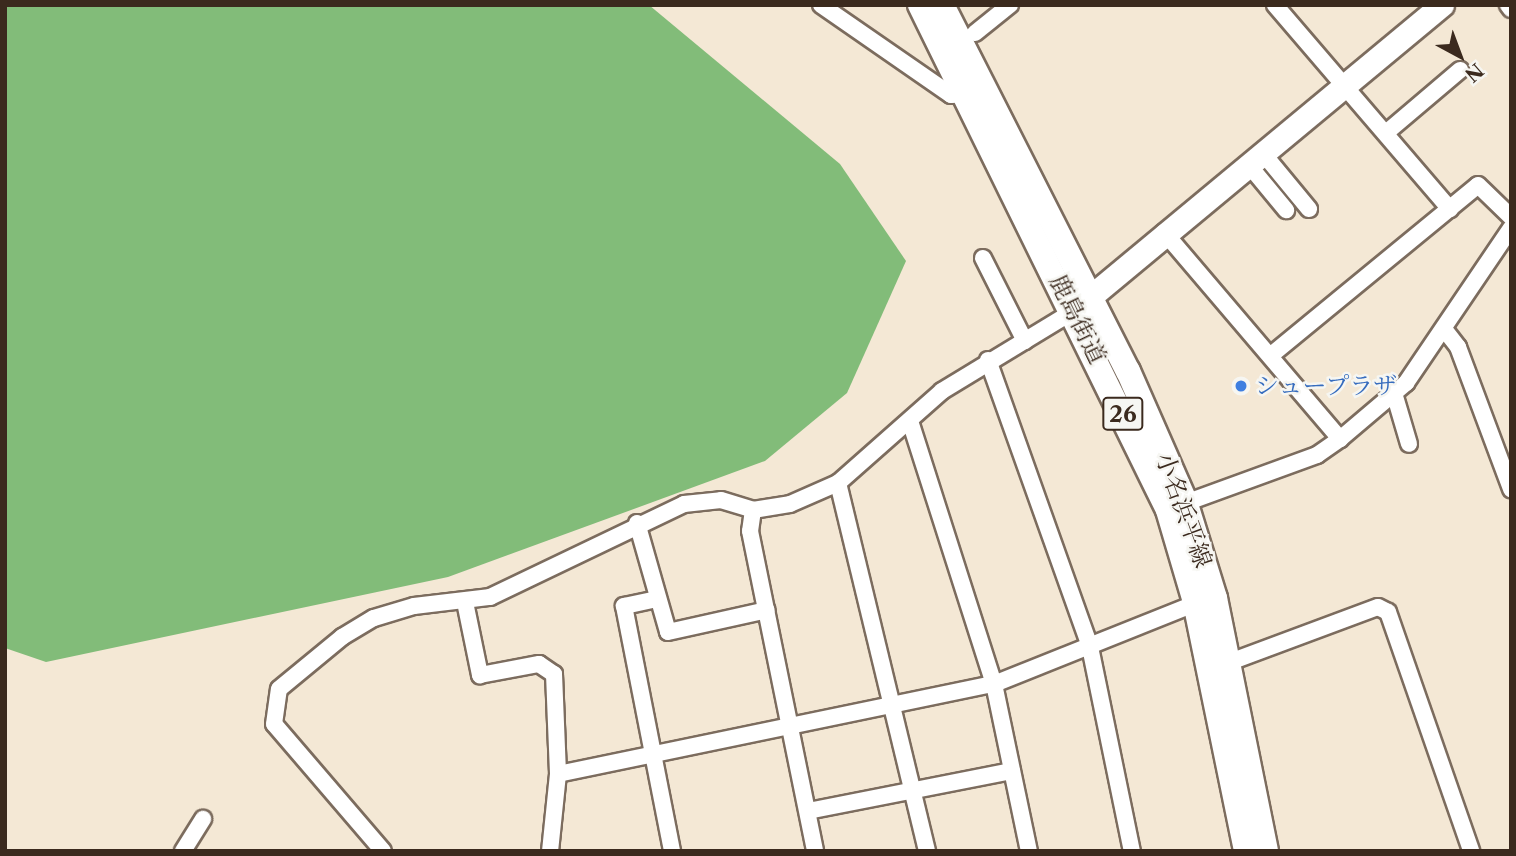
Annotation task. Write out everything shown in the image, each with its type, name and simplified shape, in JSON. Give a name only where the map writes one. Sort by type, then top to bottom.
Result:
[{"type":"main road","name":"鹿島街道","points":[[920,5],[1082,303]]},
{"type":"main road","name":"小名浜平線","points":[[942,5],[1177,505],[1205,600],[1266,851]]},
{"type":"main road","name":"26","points":[[1205,600],[1246,851]]},
{"type":"street","points":[[821,5],[951,95],[967,94]]},
{"type":"street","points":[[975,33],[1010,5]]},
{"type":"street","points":[[1275,5],[1387,132],[1450,209]]},
{"type":"street","points":[[383,851],[284,738],[272,706],[279,690],[374,618],[414,606],[490,597],[637,523],[684,504],[721,500],[753,510],[790,504],[838,483],[910,421],[988,360],[1025,341],[1082,303],[1164,232],[1442,5]]},
{"type":"street","points":[[1387,132],[1460,70]]},
{"type":"street","points":[[1255,158],[1309,209]]},
{"type":"street","points":[[1255,158],[1286,210]]},
{"type":"street","points":[[1270,356],[1478,186],[1511,217]]},
{"type":"street","points":[[1177,505],[1317,455],[1340,439],[1394,393],[1444,329],[1511,228]]},
{"type":"street","points":[[1164,232],[1340,439]]},
{"type":"street","points":[[983,258],[1025,341]]},
{"type":"street","points":[[1444,329],[1458,347],[1511,489]]},
{"type":"street","points":[[988,360],[1090,647],[1132,851]]},
{"type":"street","points":[[1394,393],[1409,444]]},
{"type":"street","points":[[910,421],[994,684],[1029,851]]},
{"type":"street","points":[[838,483],[927,851]]},
{"type":"street","points":[[753,510],[750,531],[794,729],[815,851]]},
{"type":"street","points":[[637,523],[668,632],[767,610]]},
{"type":"street","points":[[657,599],[624,606],[672,851]]},
{"type":"street","points":[[558,774],[655,758],[994,684],[1205,600]]},
{"type":"street","points":[[465,602],[480,675],[539,664],[554,674],[558,774],[550,851]]},
{"type":"street","points":[[1238,659],[1378,607],[1388,612],[1471,851]]},
{"type":"street","points":[[808,811],[1012,771]]},
{"type":"street","points":[[183,851],[202,818]]},
{"type":"green space","points":[[5,5],[649,5],[840,164],[906,261],[847,393],[765,461],[448,577],[46,662],[5,648]]},
{"type":"place","name":"シュープラザ","points":[[1241,386]]}]
